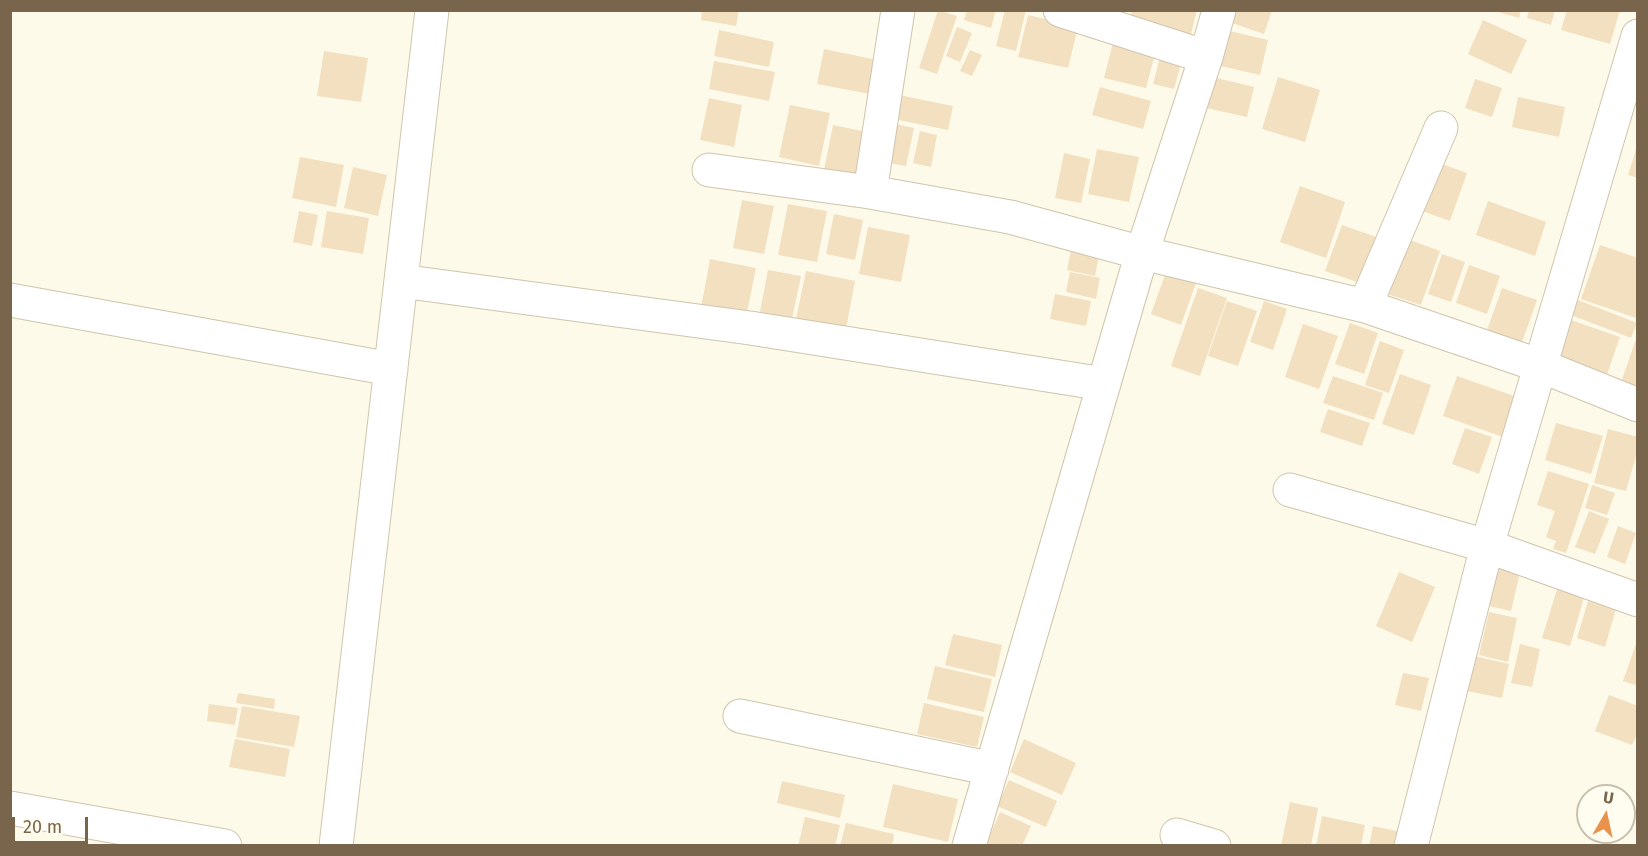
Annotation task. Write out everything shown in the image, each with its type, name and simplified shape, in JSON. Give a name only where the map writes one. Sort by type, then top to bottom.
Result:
[{"type":"street","points":[[336,846],[432,10]]},
{"type":"street","points":[[870,192],[898,10]]},
{"type":"street","points":[[1060,10],[1206,57]]},
{"type":"street","points":[[969,846],[1142,253],[1206,57],[1219,10]]},
{"type":"street","points":[[1411,846],[1487,546],[1636,49]]},
{"type":"street","points":[[1365,306],[1441,128]]},
{"type":"street","points":[[709,170],[870,192],[1011,218],[1142,253],[1365,306],[1540,366],[1638,405]]},
{"type":"street","points":[[401,281],[750,328],[1104,384]]},
{"type":"street","points":[[10,300],[391,369]]},
{"type":"street","points":[[1290,490],[1487,546],[1638,600]]},
{"type":"street","points":[[740,716],[992,769]]},
{"type":"street","points":[[10,808],[225,846]]},
{"type":"street","points":[[1177,835],[1214,846]]},
{"type":"building","points":[[702,10],[739,10],[736,26],[701,20]]},
{"type":"building","points":[[938,10],[957,16],[937,74],[919,68]]},
{"type":"building","points":[[967,10],[996,10],[991,28],[964,20]]},
{"type":"building","points":[[1005,10],[1026,10],[1016,51],[996,46]]},
{"type":"building","points":[[1132,10],[1197,10],[1191,34],[1130,17]]},
{"type":"building","points":[[1226,10],[1272,10],[1264,34],[1223,20]]},
{"type":"building","points":[[1491,10],[1521,10],[1519,18]]},
{"type":"building","points":[[1529,10],[1555,10],[1551,25],[1527,18]]},
{"type":"building","points":[[1567,10],[1620,10],[1610,44],[1561,30]]},
{"type":"building","points":[[1028,15],[1078,27],[1068,68],[1018,57]]},
{"type":"building","points":[[1483,20],[1527,40],[1511,74],[1468,54]]},
{"type":"building","points":[[957,27],[972,33],[960,62],[946,56]]},
{"type":"building","points":[[1217,28],[1268,40],[1260,75],[1208,63]]},
{"type":"building","points":[[719,30],[774,42],[769,67],[714,56]]},
{"type":"building","points":[[1113,43],[1155,54],[1146,88],[1104,78]]},
{"type":"building","points":[[824,49],[877,60],[870,94],[817,84]]},
{"type":"building","points":[[970,50],[982,55],[972,76],[960,71]]},
{"type":"building","points":[[1162,50],[1183,56],[1174,89],[1153,84]]},
{"type":"building","points":[[324,51],[368,58],[361,102],[317,96]]},
{"type":"building","points":[[714,61],[775,72],[769,101],[709,89]]},
{"type":"building","points":[[1204,75],[1254,87],[1247,117],[1197,106]]},
{"type":"building","points":[[1278,77],[1320,90],[1305,142],[1262,129]]},
{"type":"building","points":[[1475,79],[1502,88],[1492,117],[1465,108]]},
{"type":"building","points":[[1100,87],[1151,101],[1143,129],[1092,115]]},
{"type":"building","points":[[894,94],[953,106],[948,130],[889,118]]},
{"type":"building","points":[[1518,97],[1565,107],[1559,137],[1512,127]]},
{"type":"building","points":[[709,98],[742,105],[734,147],[700,140]]},
{"type":"building","points":[[790,105],[830,113],[819,166],[779,157]]},
{"type":"building","points":[[891,123],[914,128],[906,166],[883,162]]},
{"type":"building","points":[[833,125],[867,132],[856,186],[822,180]]},
{"type":"building","points":[[920,131],[937,135],[931,167],[913,163]]},
{"type":"building","points":[[1638,146],[1638,178],[1628,175]]},
{"type":"building","points":[[1097,149],[1139,157],[1129,202],[1088,194]]},
{"type":"building","points":[[1064,153],[1090,159],[1081,203],[1055,198]]},
{"type":"building","points":[[300,157],[344,165],[336,207],[292,198]]},
{"type":"building","points":[[1439,163],[1467,173],[1450,221],[1422,211]]},
{"type":"building","points":[[353,167],[387,175],[378,216],[344,208]]},
{"type":"building","points":[[1300,186],[1345,202],[1326,258],[1280,242]]},
{"type":"building","points":[[742,200],[774,206],[764,254],[733,248]]},
{"type":"building","points":[[1488,201],[1546,222],[1535,256],[1476,235]]},
{"type":"building","points":[[788,204],[827,211],[817,262],[778,255]]},
{"type":"building","points":[[299,211],[318,215],[312,246],[293,242]]},
{"type":"building","points":[[327,211],[369,218],[363,254],[321,247]]},
{"type":"building","points":[[834,214],[863,220],[855,260],[826,254]]},
{"type":"building","points":[[1342,225],[1379,238],[1363,284],[1325,271]]},
{"type":"building","points":[[868,227],[910,235],[901,282],[859,274]]},
{"type":"building","points":[[1407,239],[1440,251],[1421,305],[1387,294]]},
{"type":"building","points":[[1072,245],[1100,250],[1095,276],[1067,270]]},
{"type":"building","points":[[1600,245],[1638,258],[1636,318],[1581,299]]},
{"type":"building","points":[[1442,254],[1465,262],[1451,302],[1428,294]]},
{"type":"building","points":[[710,259],[756,268],[746,317],[701,308]]},
{"type":"building","points":[[1469,265],[1500,276],[1487,314],[1456,303]]},
{"type":"building","points":[[768,270],[801,276],[792,319],[760,312]]},
{"type":"building","points":[[806,271],[855,281],[845,334],[795,324]]},
{"type":"building","points":[[1070,272],[1100,278],[1096,299],[1066,292]]},
{"type":"building","points":[[1166,272],[1196,283],[1181,325],[1151,314]]},
{"type":"building","points":[[1198,288],[1227,298],[1200,376],[1171,366]]},
{"type":"building","points":[[1502,288],[1537,300],[1521,345],[1486,333]]},
{"type":"building","points":[[1055,294],[1091,301],[1086,326],[1050,319]]},
{"type":"building","points":[[1578,300],[1637,323],[1631,338],[1571,315]]},
{"type":"building","points":[[1227,301],[1257,311],[1238,366],[1208,356]]},
{"type":"building","points":[[1264,301],[1287,309],[1273,350],[1250,342]]},
{"type":"building","points":[[1568,319],[1620,337],[1604,383],[1552,365]]},
{"type":"building","points":[[1350,323],[1378,333],[1364,374],[1335,364]]},
{"type":"building","points":[[1303,324],[1338,336],[1319,389],[1285,377]]},
{"type":"building","points":[[1636,339],[1638,340],[1638,398],[1618,391]]},
{"type":"building","points":[[1380,341],[1404,350],[1389,393],[1365,385]]},
{"type":"building","points":[[1400,374],[1431,385],[1414,435],[1382,424]]},
{"type":"building","points":[[1333,376],[1383,393],[1374,420],[1323,403]]},
{"type":"building","points":[[1457,376],[1517,397],[1503,437],[1443,416]]},
{"type":"building","points":[[1328,409],[1370,423],[1362,446],[1320,432]]},
{"type":"building","points":[[1556,423],[1603,436],[1591,474],[1545,460]]},
{"type":"building","points":[[1465,428],[1492,437],[1479,474],[1452,464]]},
{"type":"building","points":[[1608,429],[1638,437],[1638,449],[1626,491],[1594,483]]},
{"type":"building","points":[[1548,471],[1589,484],[1566,553],[1553,549],[1556,541],[1546,537],[1555,511],[1537,505]]},
{"type":"building","points":[[1592,485],[1615,493],[1607,515],[1585,508]]},
{"type":"building","points":[[1589,511],[1609,519],[1595,554],[1575,547]]},
{"type":"building","points":[[1618,526],[1636,533],[1625,564],[1607,557]]},
{"type":"building","points":[[1495,562],[1521,568],[1511,611],[1485,605]]},
{"type":"building","points":[[1399,572],[1435,587],[1412,642],[1376,626]]},
{"type":"building","points":[[1558,586],[1585,594],[1570,646],[1542,638]]},
{"type":"building","points":[[1588,601],[1616,609],[1605,647],[1577,638]]},
{"type":"building","points":[[1489,612],[1517,618],[1508,662],[1479,655]]},
{"type":"building","points":[[953,634],[1002,645],[995,677],[945,665]]},
{"type":"building","points":[[1638,641],[1638,686],[1623,681]]},
{"type":"building","points":[[1520,644],[1540,649],[1532,687],[1511,683]]},
{"type":"building","points":[[1470,655],[1509,664],[1502,698],[1462,690]]},
{"type":"building","points":[[935,666],[992,679],[984,712],[927,699]]},
{"type":"building","points":[[1403,673],[1429,678],[1421,711],[1395,705]]},
{"type":"building","points":[[238,693],[275,699],[274,709],[236,703]]},
{"type":"building","points":[[1609,695],[1638,706],[1638,732],[1632,745],[1595,731]]},
{"type":"building","points":[[924,703],[984,717],[977,747],[917,734]]},
{"type":"building","points":[[209,704],[238,708],[235,725],[207,721]]},
{"type":"building","points":[[242,706],[300,716],[294,747],[236,737]]},
{"type":"building","points":[[235,739],[290,749],[285,777],[229,767]]},
{"type":"building","points":[[1024,739],[1076,763],[1062,795],[1010,772]]},
{"type":"building","points":[[1009,780],[1057,801],[1046,827],[997,806]]},
{"type":"building","points":[[782,781],[845,795],[840,818],[777,803]]},
{"type":"building","points":[[893,784],[958,799],[948,842],[883,827]]},
{"type":"building","points":[[1290,802],[1318,808],[1311,846],[1281,846]]},
{"type":"building","points":[[1000,812],[1031,826],[1022,846],[985,846]]},
{"type":"building","points":[[1322,816],[1365,825],[1361,846],[1316,846]]},
{"type":"building","points":[[805,817],[840,825],[835,846],[798,846]]},
{"type":"building","points":[[846,823],[894,834],[892,846],[840,846]]},
{"type":"building","points":[[1373,826],[1401,832],[1398,846],[1369,846]]}]
